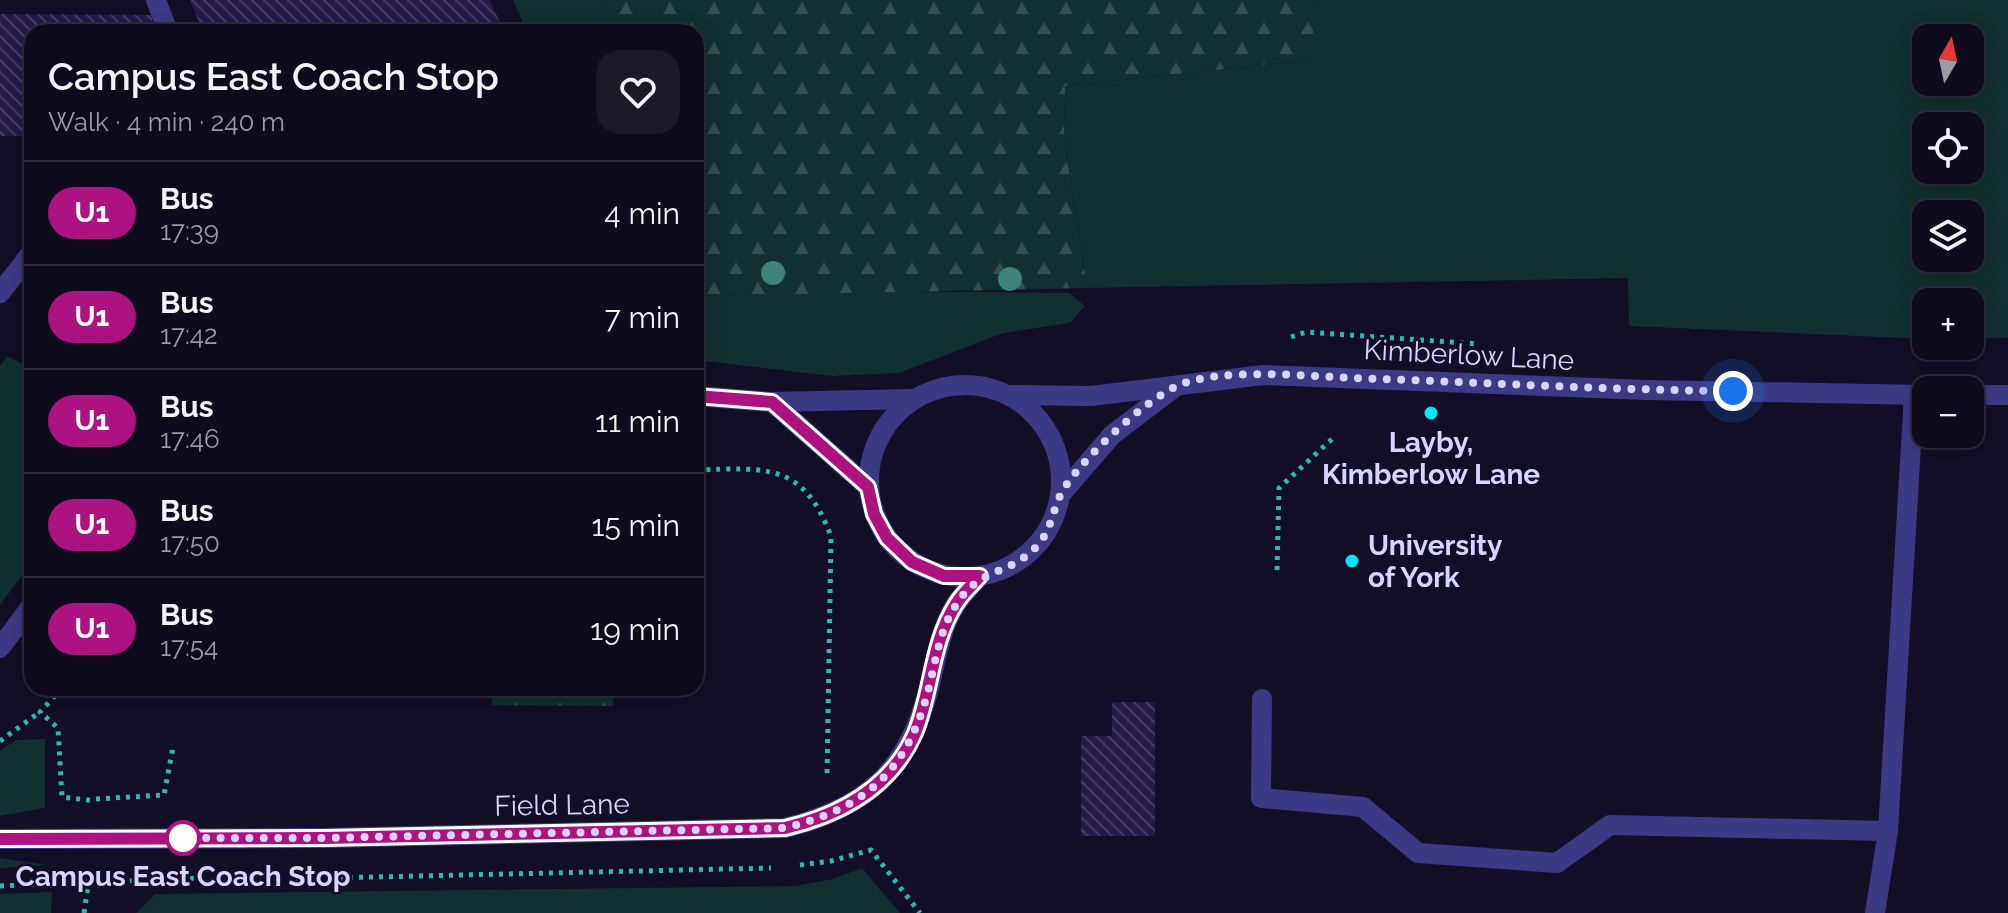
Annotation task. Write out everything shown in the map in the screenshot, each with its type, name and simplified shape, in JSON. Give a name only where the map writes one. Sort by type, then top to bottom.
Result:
[{"type":"street","points":[[156,0],[165,24]]},
{"type":"street","points":[[0,293],[24,262]]},
{"type":"street","name":"Kimberlow Lane","points":[[1012,395],[1091,396],[1263,375],[1567,388],[1912,395]]},
{"type":"street","points":[[704,397],[772,402],[911,399],[944,386],[979,385],[1012,395],[1034,412],[1051,434],[1060,459],[1062,493],[1055,519],[1037,546],[1011,567],[980,576],[944,576],[912,562],[887,538],[874,514],[868,487],[872,453],[887,423],[911,399]]},
{"type":"street","points":[[1062,493],[1112,435],[1178,385]]},
{"type":"street","points":[[1984,395],[2008,395]]},
{"type":"street","points":[[772,402],[868,487]]},
{"type":"street","points":[[1875,913],[1888,831],[1916,448]]},
{"type":"street","name":"Field Lane","points":[[0,839],[324,838],[785,828],[828,817],[871,790],[897,764],[914,734],[940,637],[956,604],[980,576]]},
{"type":"street","points":[[0,648],[24,616]]},
{"type":"street","points":[[1262,699],[1261,798],[1363,807],[1418,853],[1557,863],[1610,825],[1888,831]]},
{"type":"path","points":[[1277,570],[1279,488],[1332,439]]},
{"type":"path","points":[[704,470],[744,469],[778,473],[804,486],[821,508],[831,536],[828,817],[831,861]]},
{"type":"path","points":[[0,741],[40,712],[55,696]]},
{"type":"path","points":[[40,712],[58,728],[62,797],[96,799],[164,795],[173,747]]},
{"type":"path","points":[[84,913],[95,838],[96,799]]},
{"type":"path","points":[[789,866],[831,861],[871,850],[920,913]]},
{"type":"path","points":[[318,878],[442,878],[775,867]]},
{"type":"path","points":[[0,886],[210,878]]},
{"type":"green space","points":[[513,0],[605,0],[603,24],[524,24]]},
{"type":"green space","points":[[605,0],[1316,0],[1311,60],[1065,86],[1064,137],[1087,288],[704,296],[704,24],[603,24]]},
{"type":"green space","points":[[1316,0],[2008,0],[2008,338],[1984,338],[1984,288],[1912,288],[1912,338],[1629,326],[1628,278],[1087,288],[1064,137],[1065,86],[1310,60]]},
{"type":"green space","points":[[899,291],[1069,293],[1085,306],[1070,323],[1003,333],[899,373],[832,376],[704,361],[704,296]]},
{"type":"green space","points":[[7,356],[24,364],[24,573],[0,605],[0,366]]},
{"type":"green space","points":[[492,696],[613,696],[613,706],[492,705]]},
{"type":"green space","points":[[45,739],[45,808],[0,816],[0,751],[16,740]]},
{"type":"green space","points":[[0,858],[47,865],[0,868]]},
{"type":"green space","points":[[862,868],[900,913],[136,913],[155,894],[796,886],[833,879]]},
{"type":"green space","points":[[52,892],[51,913],[0,913],[0,894]]},
{"type":"building","points":[[190,0],[490,0],[500,24],[200,24]]},
{"type":"building","points":[[0,14],[152,15],[152,24],[24,24],[24,136],[0,136]]},
{"type":"building","points":[[1112,702],[1155,702],[1155,836],[1081,836],[1081,736],[1112,736]]},
{"type":"bus line","name":"U1","points":[[0,839],[324,838],[785,828],[828,817],[871,790],[897,764],[914,734],[940,637],[956,604],[980,576],[944,576],[912,562],[887,538],[874,514],[868,487],[772,402],[704,397]]},
{"type":"place","name":"Layby, Kimberlow Lane","points":[[1431,413]]},
{"type":"place","name":"University of York","points":[[1352,561]]},
{"type":"place","name":"Campus East Coach Stop","points":[[183,838]]},
{"type":"route","points":[[183,838],[173,838],[324,838],[785,828],[828,817],[871,790],[897,764],[914,734],[940,637],[956,604],[980,576],[1011,567],[1037,546],[1055,519],[1062,493],[1087,463],[1126,423],[1178,385],[1220,377],[1263,375],[1489,382],[1567,388],[1733,391]]}]
